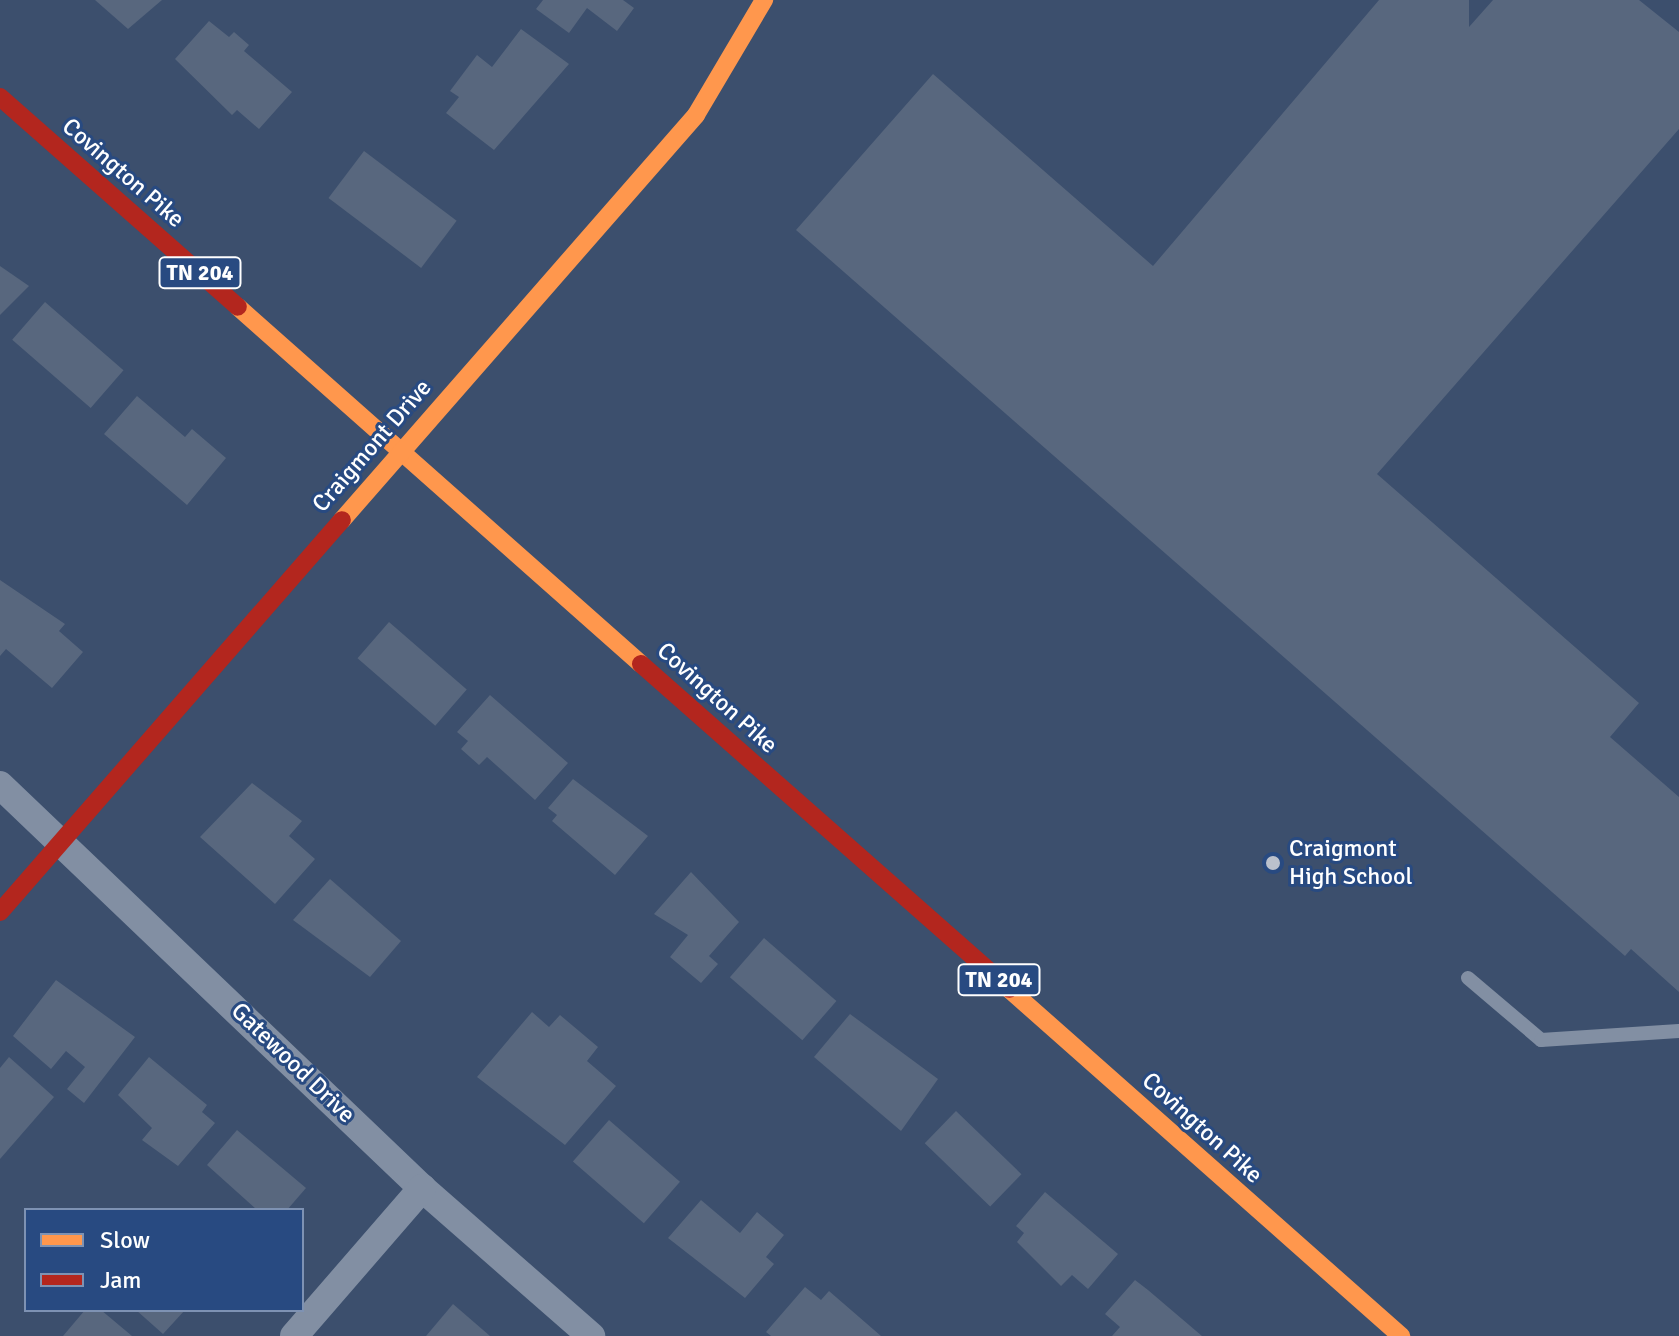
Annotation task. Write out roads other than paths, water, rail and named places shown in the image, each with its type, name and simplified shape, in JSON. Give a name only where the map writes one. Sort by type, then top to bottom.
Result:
[{"type":"main road","name":"Craigmont Drive","points":[[0,912],[401,449],[696,115],[764,0]]},
{"type":"main road","name":"Covington Pike","points":[[0,97],[1401,1336]]},
{"type":"street","name":"Gatewood Drive","points":[[0,785],[63,839],[422,1188],[591,1336]]},
{"type":"street","points":[[294,1336],[422,1188]]},
{"type":"lane","points":[[1468,978],[1541,1040],[1679,1031]]},
{"type":"place","name":"Craigmont High School","points":[[1273,863]]}]
